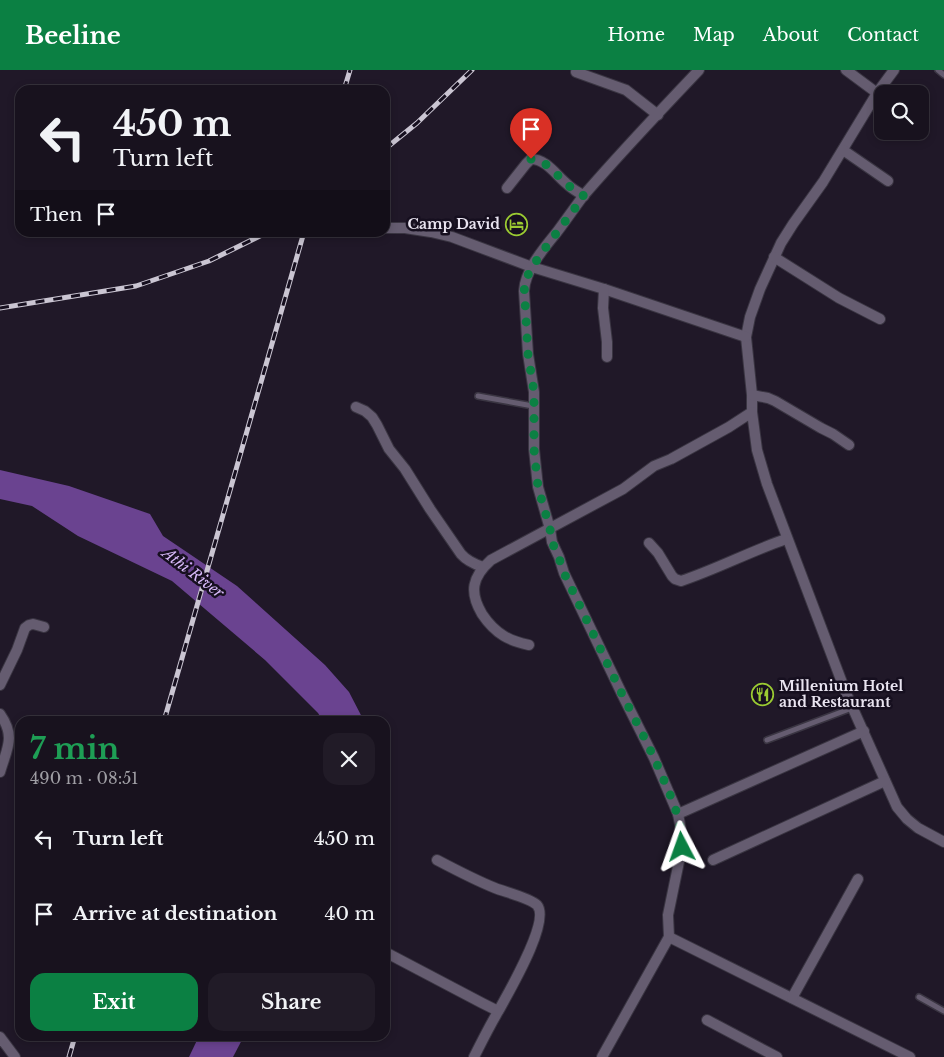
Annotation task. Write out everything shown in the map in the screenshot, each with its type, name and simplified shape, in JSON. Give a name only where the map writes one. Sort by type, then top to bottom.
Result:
[{"type":"street","points":[[602,1057],[669,937],[668,916],[682,847],[682,835],[678,814],[654,758],[564,573],[552,542],[538,487],[534,449],[534,392],[528,354],[524,283],[532,267],[584,196],[699,70]]},
{"type":"street","points":[[846,70],[874,91]]},
{"type":"street","points":[[883,85],[894,70]]},
{"type":"street","points":[[576,72],[626,90],[658,114]]},
{"type":"street","points":[[874,98],[823,182],[781,243],[760,288],[750,317],[746,338],[752,412],[757,450],[766,484],[846,693],[885,781],[897,807],[907,819],[918,828],[944,842]]},
{"type":"street","points":[[843,150],[888,181]]},
{"type":"street","points":[[507,188],[531,159],[538,159],[546,164],[568,186],[584,196]]},
{"type":"street","points":[[390,228],[405,228],[452,237],[532,267],[604,289],[746,338]]},
{"type":"street","points":[[774,257],[839,298],[880,319]]},
{"type":"street","points":[[604,289],[603,308],[607,342],[606,357]]},
{"type":"street","points":[[752,395],[775,401],[850,445]]},
{"type":"street","points":[[356,407],[372,417],[389,448],[461,554],[472,563],[483,567]]},
{"type":"street","points":[[529,645],[503,636],[492,628],[479,609],[474,598],[474,589],[475,580],[483,567],[491,560],[523,542],[623,489],[654,466],[671,459],[752,412]]},
{"type":"street","points":[[649,543],[658,553],[672,576],[675,579],[682,580],[786,538]]},
{"type":"street","points":[[0,685],[18,650],[25,628],[34,624],[44,627]]},
{"type":"street","points":[[0,714],[6,724],[10,737],[0,772]]},
{"type":"street","points":[[678,814],[864,731]]},
{"type":"street","points":[[713,860],[885,781]]},
{"type":"street","points":[[437,860],[495,888],[536,904],[539,909],[540,919],[530,950],[474,1057]]},
{"type":"street","points":[[792,998],[858,879]]},
{"type":"street","points":[[669,937],[792,998],[896,1054],[910,1057]]},
{"type":"street","points":[[390,955],[498,1010]]},
{"type":"street","points":[[707,1020],[777,1057]]},
{"type":"street","points":[[0,1037],[15,1057]]},
{"type":"lane","points":[[938,70],[944,75]]},
{"type":"lane","points":[[478,396],[534,406]]},
{"type":"lane","points":[[767,740],[853,708]]},
{"type":"lane","points":[[919,997],[944,1011]]},
{"type":"water","name":"Athi River","points":[[0,470],[69,486],[150,514],[163,536],[237,586],[325,665],[349,692],[361,716],[320,716],[265,660],[172,581],[78,536],[32,506],[0,499]]},
{"type":"water","points":[[197,1041],[241,1041],[233,1057],[189,1057]]},
{"type":"railway","points":[[346,85],[350,70]]},
{"type":"railway","points":[[390,145],[417,123],[472,70]]},
{"type":"railway","points":[[0,308],[136,286],[209,261],[258,237]]},
{"type":"railway","points":[[165,716],[303,237]]},
{"type":"railway","points":[[69,1057],[74,1041]]},
{"type":"place","name":"Camp David","points":[[516,224]]},
{"type":"place","name":"Millenium Hotel and Restaurant","points":[[763,694]]},
{"type":"route","points":[[531,159],[538,159],[546,164],[568,186],[584,196],[532,267],[524,283],[528,354],[534,392],[534,449],[538,487],[552,542],[564,573],[673,801],[678,814],[682,847]]}]
